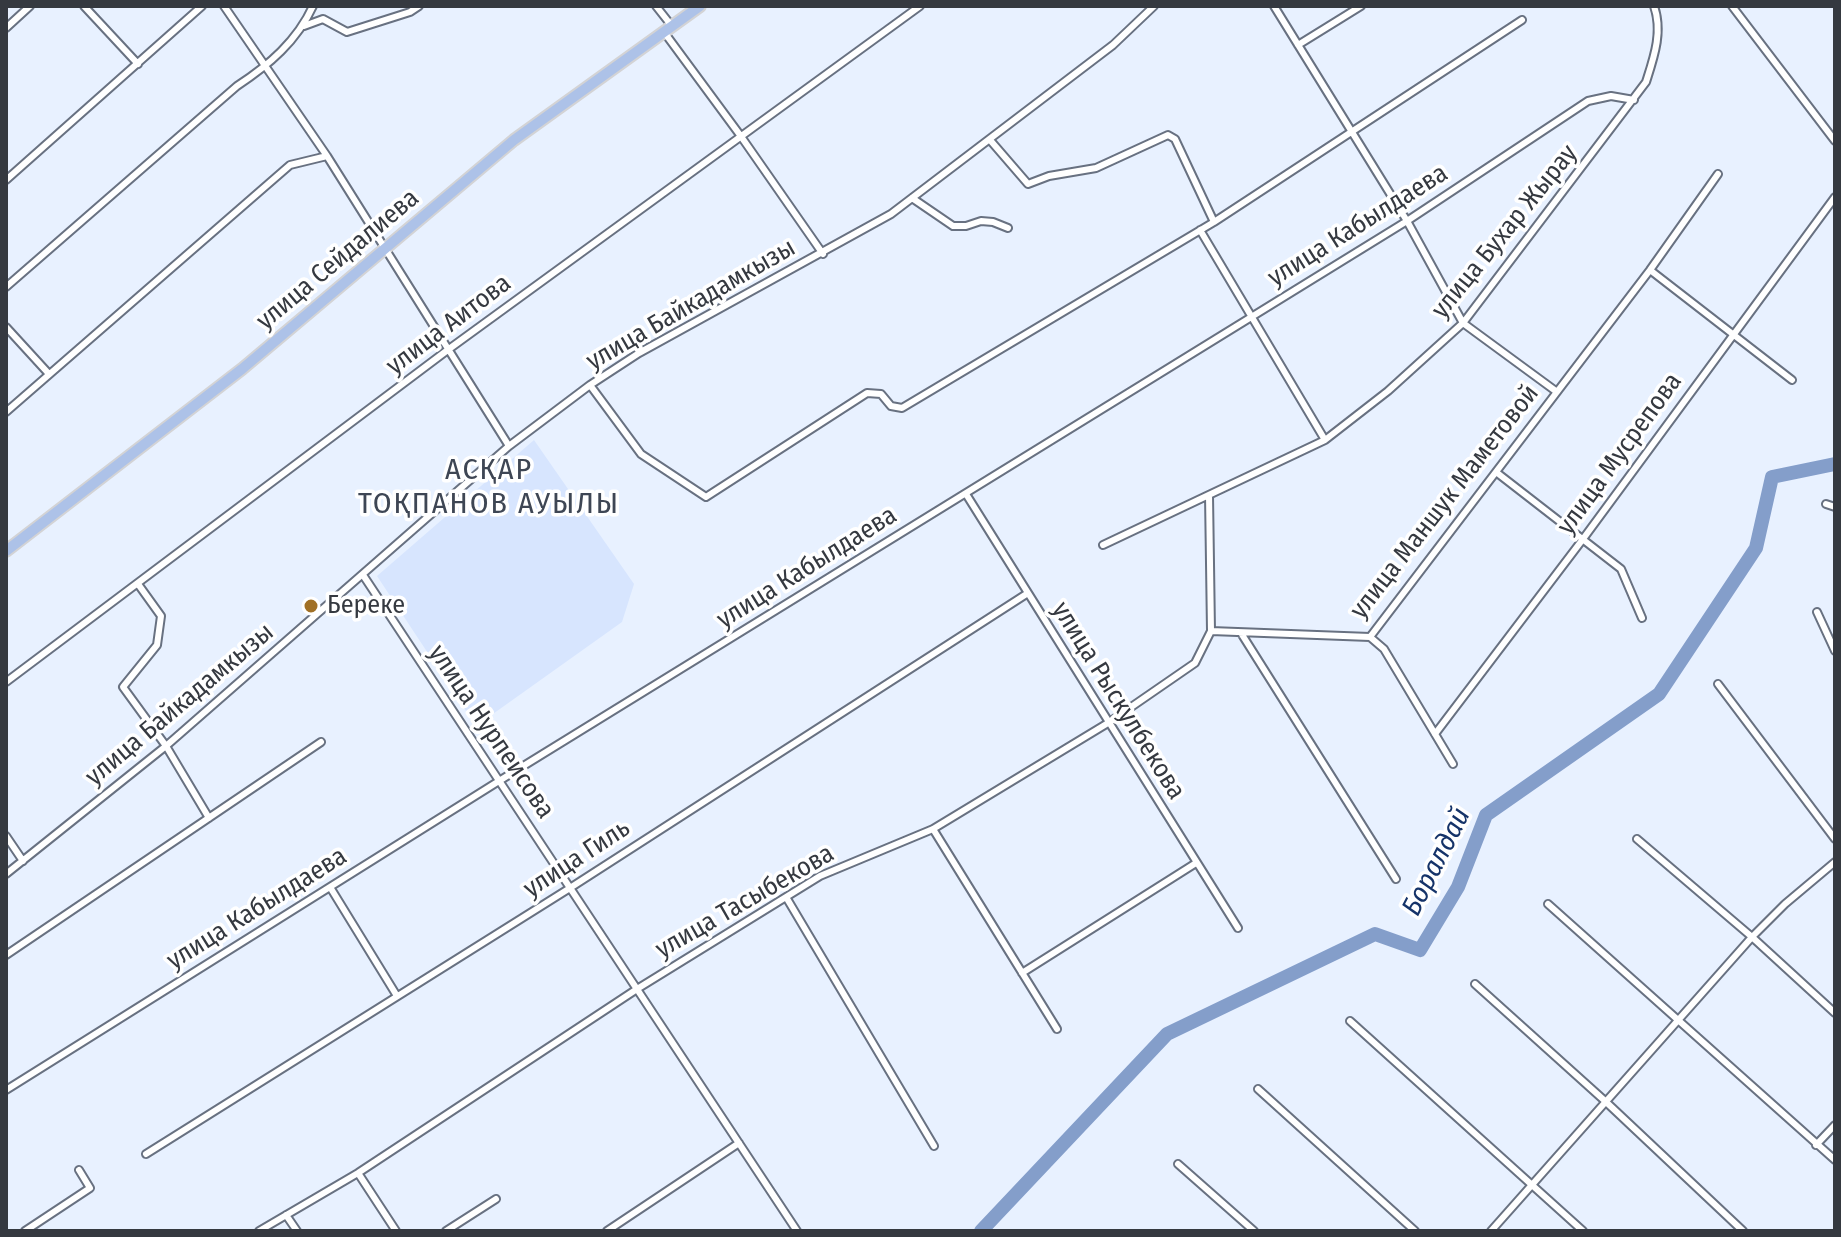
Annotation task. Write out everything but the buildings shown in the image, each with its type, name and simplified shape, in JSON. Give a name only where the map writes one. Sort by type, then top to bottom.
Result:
[{"type":"main road","name":"улица Сейдалиева","points":[[6,551],[242,369],[514,140],[700,6]]},
{"type":"street","points":[[6,28],[30,6]]},
{"type":"street","points":[[84,6],[138,64]]},
{"type":"street","points":[[6,180],[202,6]]},
{"type":"street","points":[[224,6],[327,156],[509,446]]},
{"type":"street","points":[[6,287],[237,86],[266,67],[304,26],[313,6]]},
{"type":"street","points":[[304,26],[323,19],[347,32],[410,12],[419,6]]},
{"type":"street","points":[[656,6],[667,28],[823,254]]},
{"type":"street","name":"улица Аитова","points":[[6,682],[449,349],[920,6]]},
{"type":"street","name":"улица Байкадамкызы","points":[[6,874],[166,746],[509,446],[590,385],[639,353],[891,214],[1113,45],[1154,6]]},
{"type":"street","points":[[1274,6],[1354,132],[1463,323],[1557,392]]},
{"type":"street","points":[[1298,45],[1361,6]]},
{"type":"street","name":"улица Бухар Жырау","points":[[1103,545],[1325,440],[1388,391],[1463,323],[1646,82],[1657,50],[1658,16],[1654,6]]},
{"type":"street","points":[[1732,6],[1835,141]]},
{"type":"street","points":[[590,385],[641,454],[706,497],[867,393],[881,394],[891,406],[902,408],[1214,222],[1522,20]]},
{"type":"street","name":"улица Кабылдаева","points":[[6,1090],[499,781],[1407,221],[1588,101],[1611,96],[1634,100]]},
{"type":"street","points":[[990,140],[1028,184],[1049,176],[1096,168],[1168,135],[1175,139],[1214,222]]},
{"type":"street","points":[[6,412],[290,165],[327,156]]},
{"type":"street","name":"улица Маншук Маметовой","points":[[1211,631],[1370,637],[1650,270],[1718,174]]},
{"type":"street","name":"улица Мусрепова","points":[[1435,734],[1835,197]]},
{"type":"street","points":[[912,198],[953,226],[981,221],[1008,228]]},
{"type":"street","points":[[1200,230],[1325,440]]},
{"type":"street","points":[[1650,270],[1792,380]]},
{"type":"street","points":[[6,327],[49,374]]},
{"type":"street","points":[[1496,472],[1621,569],[1642,618]]},
{"type":"street","name":"улица Рыскулбекова","points":[[966,494],[1238,928]]},
{"type":"street","points":[[1209,495],[1211,631]]},
{"type":"street","points":[[1826,504],[1835,507]]},
{"type":"street","name":"улица Нурпеисова","points":[[363,575],[797,1231]]},
{"type":"street","points":[[138,584],[161,616],[157,645],[123,687],[166,746],[209,818]]},
{"type":"street","name":"улица Гиль","points":[[146,1154],[570,888],[1028,593]]},
{"type":"street","points":[[1817,612],[1835,651]]},
{"type":"street","name":"улица Тасыбекова","points":[[259,1231],[358,1173],[637,989],[820,876],[933,829],[1108,723],[1195,663],[1211,631]]},
{"type":"street","points":[[1241,633],[1396,879]]},
{"type":"street","points":[[1370,637],[1384,649],[1453,764]]},
{"type":"street","points":[[1718,684],[1835,839]]},
{"type":"street","points":[[6,955],[321,742]]},
{"type":"street","points":[[933,829],[1057,1029]]},
{"type":"street","points":[[6,836],[23,861]]},
{"type":"street","points":[[1637,839],[1835,1013]]},
{"type":"street","points":[[1491,1231],[1752,937],[1835,862]]},
{"type":"street","points":[[1022,973],[1196,863]]},
{"type":"street","points":[[330,887],[397,996]]},
{"type":"street","points":[[786,897],[934,1146]]},
{"type":"street","points":[[1548,904],[1835,1160]]},
{"type":"street","points":[[1475,984],[1743,1231]]},
{"type":"street","points":[[1350,1021],[1583,1231]]},
{"type":"street","points":[[1258,1089],[1415,1231]]},
{"type":"street","points":[[1816,1145],[1835,1125]]},
{"type":"street","points":[[607,1231],[739,1143]]},
{"type":"street","points":[[1178,1164],[1254,1231]]},
{"type":"street","points":[[25,1231],[90,1188],[79,1170]]},
{"type":"street","points":[[358,1173],[396,1231]]},
{"type":"street","points":[[446,1231],[496,1199]]},
{"type":"street","points":[[286,1215],[297,1231]]},
{"type":"shaded area","points":[[534,440],[634,584],[622,622],[476,726],[377,576]]},
{"type":"waterway","name":"Боралдай","points":[[981,1231],[1167,1034],[1375,934],[1420,950],[1458,887],[1486,815],[1659,694],[1756,548],[1772,477],[1835,464]]},
{"type":"place","name":"Береке","points":[[311,606]]},
{"type":"district","name":"АСҚАР ТОҚПАНОВ АУЫЛЫ","points":[[489,488]]}]
